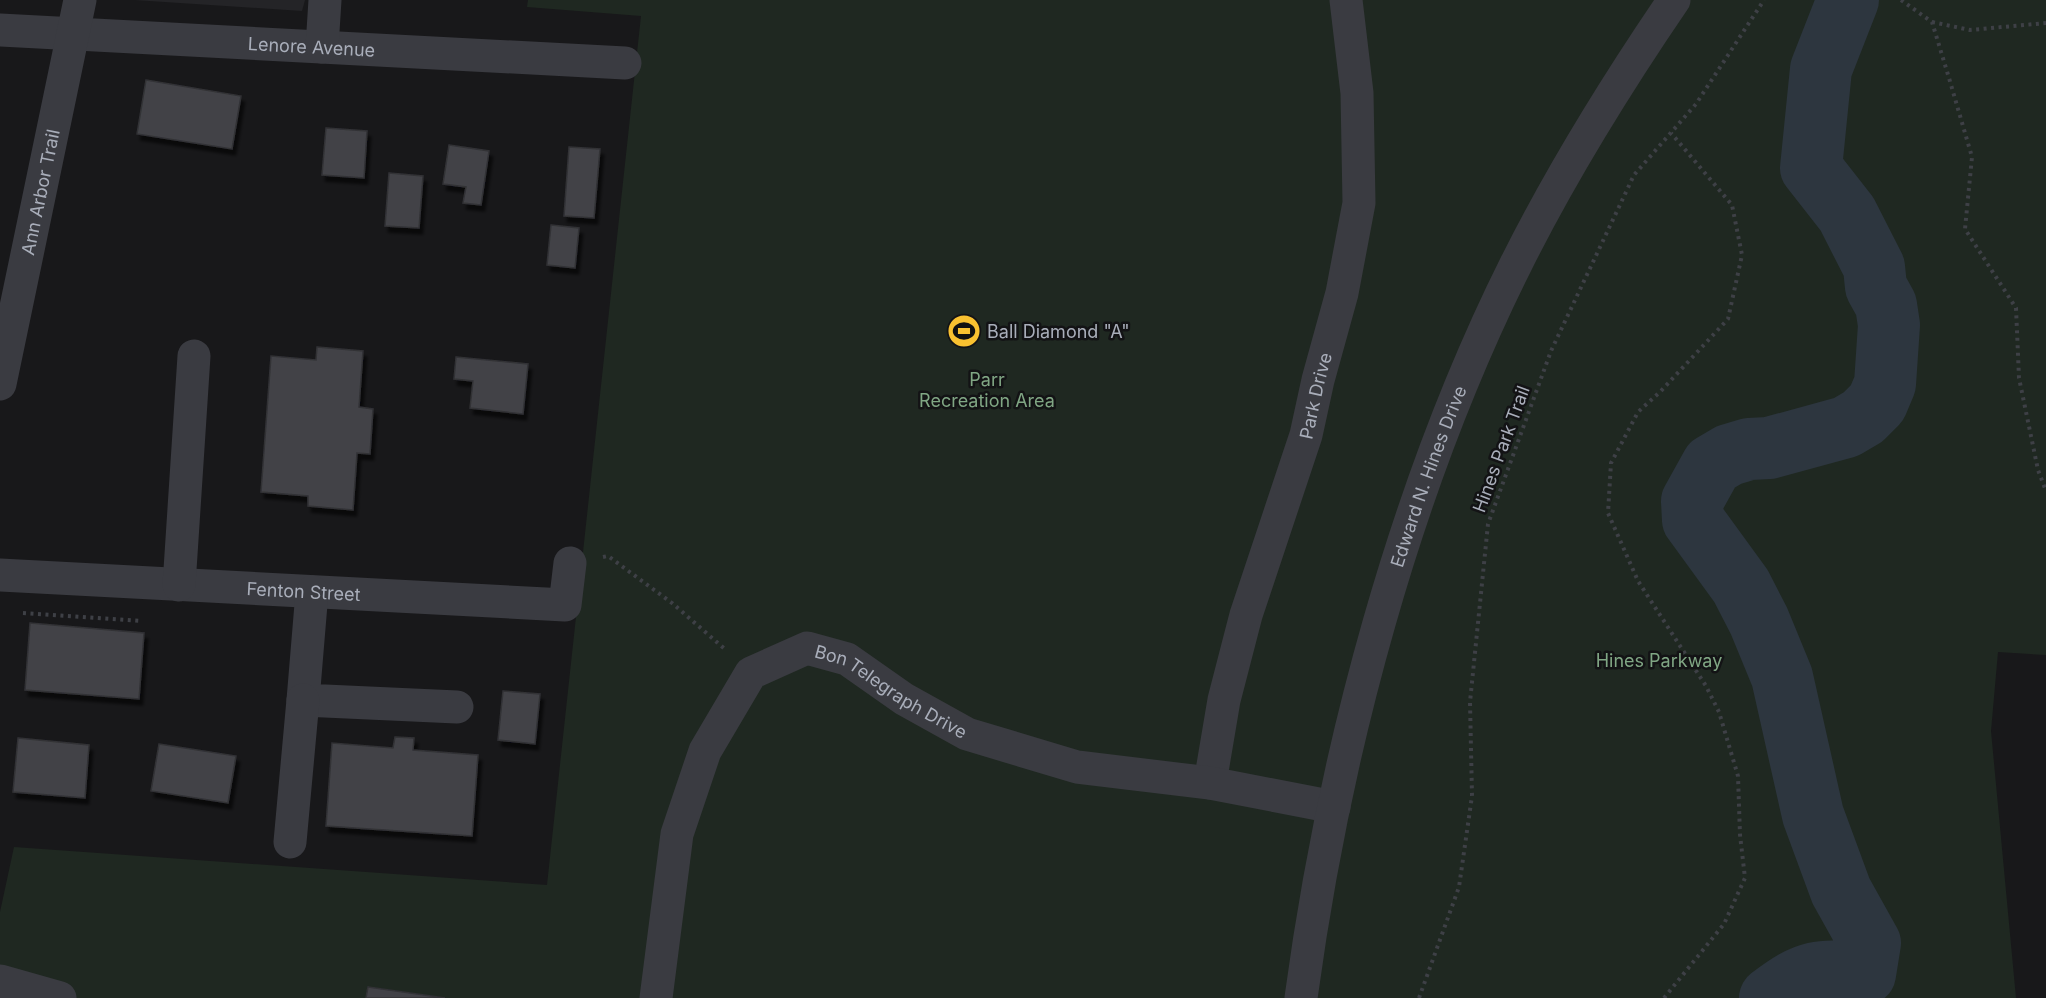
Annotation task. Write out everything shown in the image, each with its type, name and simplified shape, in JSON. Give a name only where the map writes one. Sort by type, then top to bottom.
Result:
[{"type":"street","name":"Ann Arbor Trail","points":[[0,384],[80,0]]},
{"type":"street","points":[[322,47],[325,0]]},
{"type":"street","name":"Park Drive","points":[[1210,783],[1224,700],[1235,657],[1246,615],[1285,504],[1306,435],[1342,292],[1359,203],[1358,93],[1346,0]]},
{"type":"street","name":"Edward N. Hines Drive","points":[[1301,998],[1334,807],[1369,663],[1417,505],[1458,394],[1515,266],[1568,166],[1626,70],[1674,0]]},
{"type":"street","name":"Lenore Avenue","points":[[0,30],[625,63]]},
{"type":"street","points":[[179,585],[194,356]]},
{"type":"street","name":"Fenton Street","points":[[0,574],[566,605],[570,563]]},
{"type":"street","points":[[290,842],[312,592]]},
{"type":"street","name":"Bon Telegraph Drive","points":[[656,998],[677,834],[705,751],[751,673],[807,648],[847,659],[904,699],[967,734],[1077,766],[1210,783],[1334,807]]},
{"type":"street","points":[[303,700],[457,707]]},
{"type":"street","points":[[0,981],[60,998]]},
{"type":"path","name":"Hines Park Trail","points":[[1419,998],[1461,875],[1472,796],[1470,702],[1488,524],[1556,340],[1634,175],[1696,104],[1764,0]]},
{"type":"path","points":[[1901,0],[1932,22],[1970,30],[2046,23]]},
{"type":"path","points":[[1932,22],[1972,157],[1965,229],[2016,308],[2019,378],[2038,470],[2046,490]]},
{"type":"path","points":[[1664,998],[1724,924],[1745,878],[1740,835],[1738,776],[1719,712],[1706,686],[1638,581],[1608,513],[1611,463],[1638,412],[1728,319],[1742,255],[1732,205],[1671,133]]},
{"type":"path","points":[[570,563],[608,556],[672,603],[729,653]]},
{"type":"path","points":[[18,613],[142,621]]},
{"type":"shaded area","points":[[134,0],[305,0],[302,11]]},
{"type":"green space","points":[[528,0],[2046,0],[2046,655],[1998,652],[1991,731],[2016,998],[0,998],[0,912],[14,847],[547,885],[641,16],[527,7]]},
{"type":"building","points":[[146,80],[241,96],[232,149],[137,134]]},
{"type":"building","points":[[326,128],[367,131],[364,178],[322,175]]},
{"type":"building","points":[[449,145],[489,151],[481,205],[463,203],[466,187],[443,184]]},
{"type":"building","points":[[569,147],[600,149],[594,218],[564,216]]},
{"type":"building","points":[[389,173],[423,176],[419,228],[385,226]]},
{"type":"building","points":[[551,225],[579,228],[575,268],[547,265]]},
{"type":"building","points":[[317,347],[363,351],[359,407],[373,409],[370,454],[357,453],[353,510],[308,506],[308,496],[261,492],[271,356],[316,360]]},
{"type":"building","points":[[456,357],[528,364],[523,414],[470,408],[473,381],[454,379]]},
{"type":"building","points":[[30,623],[144,633],[139,699],[25,690]]},
{"type":"building","points":[[503,691],[540,694],[535,744],[498,740]]},
{"type":"building","points":[[395,737],[414,738],[413,750],[478,755],[472,836],[326,826],[332,743],[393,748]]},
{"type":"building","points":[[18,738],[89,745],[85,798],[13,792]]},
{"type":"building","points":[[159,744],[236,756],[228,803],[151,791]]},
{"type":"building","points":[[368,987],[445,998],[366,998]]},
{"type":"waterway","points":[[1770,998],[1794,981],[1814,973],[1865,974],[1870,943],[1841,891],[1813,815],[1782,677],[1759,621],[1741,586],[1693,520],[1692,501],[1712,465],[1729,455],[1749,449],[1769,448],[1846,427],[1863,417],[1877,403],[1885,384],[1889,325],[1886,305],[1876,287],[1874,267],[1847,214],[1811,168],[1821,69],[1848,0]]},
{"type":"place","name":"Ball Diamond \"A\"","points":[[964,331]]},
{"type":"park label","name":"Parr Recreation Area","points":[[987,389]]},
{"type":"park label","name":"Hines Parkway","points":[[1659,660]]}]
